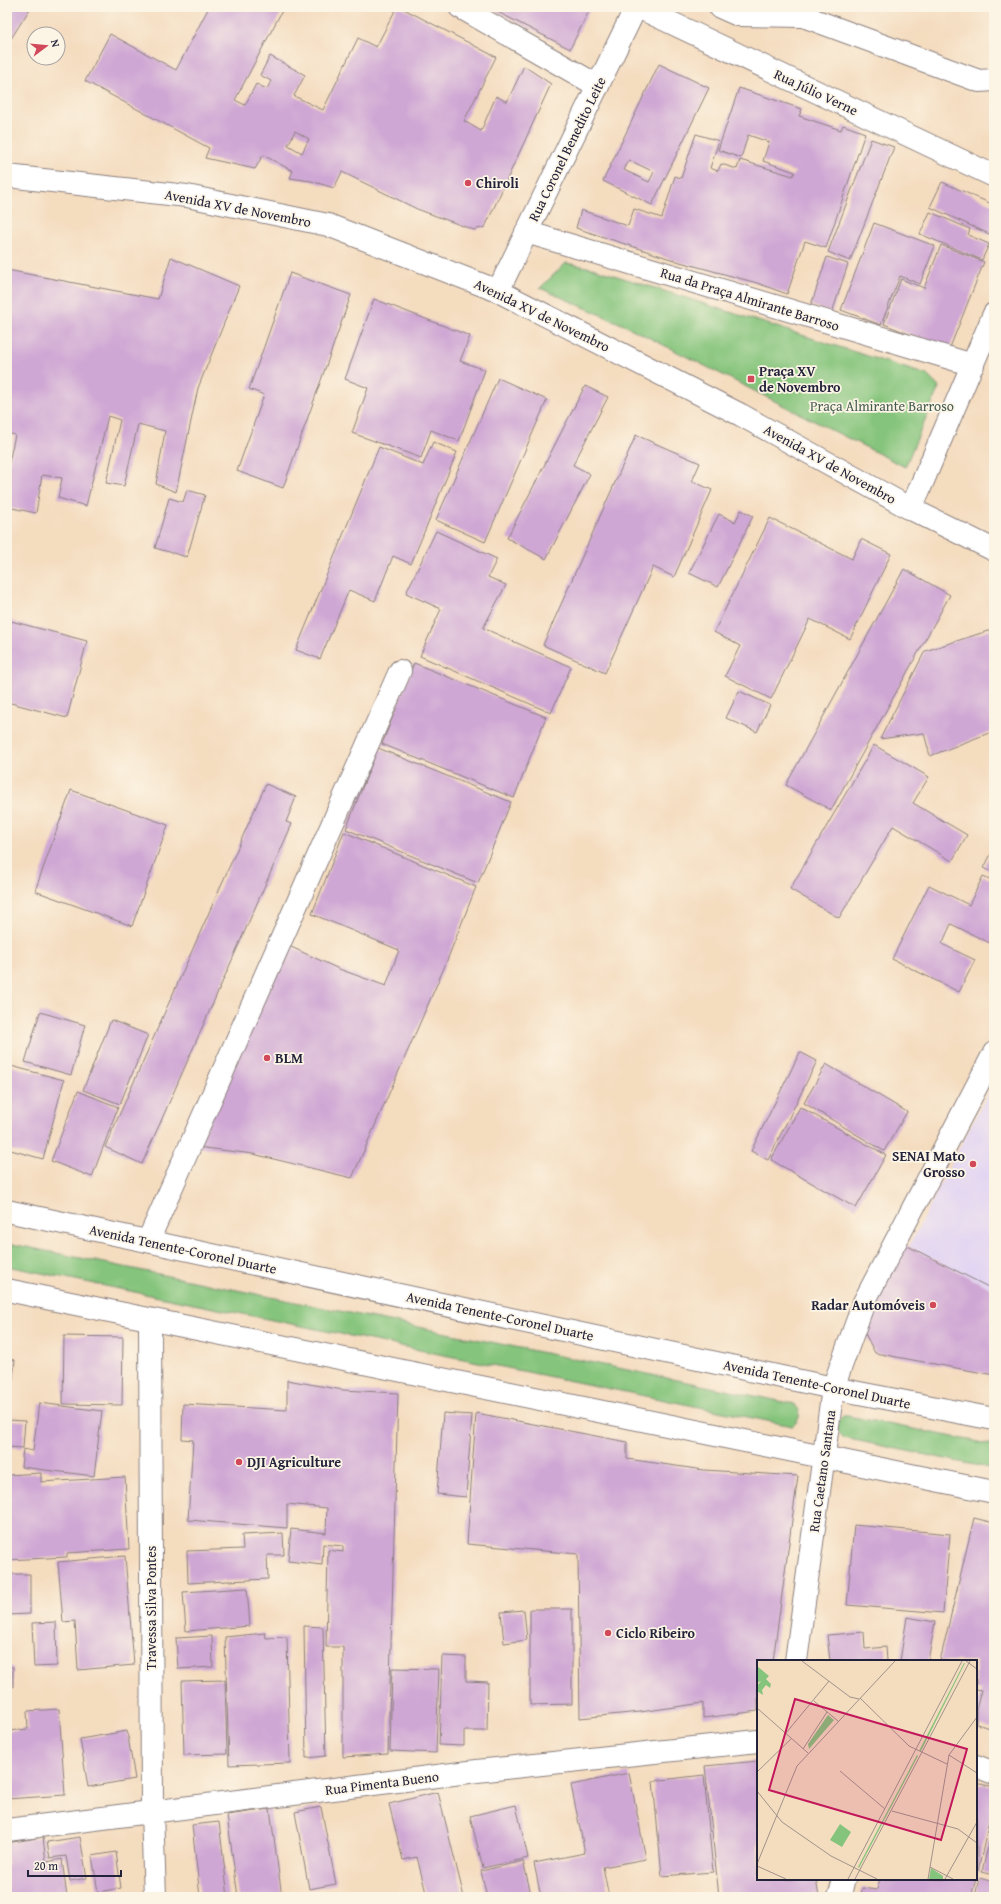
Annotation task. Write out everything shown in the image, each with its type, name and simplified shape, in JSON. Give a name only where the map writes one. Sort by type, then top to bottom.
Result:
[{"type":"street","points":[[460,7],[598,86]]},
{"type":"street","name":"Rua Coronel Benedito Leite","points":[[498,291],[638,7]]},
{"type":"street","name":"Rua Júlio Verne","points":[[638,7],[994,176]]},
{"type":"street","points":[[720,7],[738,15],[806,11],[979,81],[994,80]]},
{"type":"street","name":"Avenida XV de Novembro","points":[[7,176],[187,196],[328,225],[498,291],[741,415],[912,509],[994,550]]},
{"type":"street","name":"Rua da Praça Almirante Barroso","points":[[526,232],[973,365]]},
{"type":"street","points":[[912,509],[994,314]]},
{"type":"street","points":[[148,1241],[400,671]]},
{"type":"street","name":"Rua Caetano Santana","points":[[796,1660],[833,1388],[864,1302],[994,1053]]},
{"type":"street","name":"Avenida Tenente-Coronel Duarte","points":[[7,1211],[833,1388],[994,1419]]},
{"type":"street","points":[[7,1290],[994,1492]]},
{"type":"street","name":"Travessa Silva Pontes","points":[[150,1320],[152,1812],[155,1897]]},
{"type":"street","name":"Rua Pimenta Bueno","points":[[7,1830],[477,1771],[757,1741]]},
{"type":"street","points":[[977,1766],[994,1773]]},
{"type":"street","points":[[839,1897],[844,1880]]},
{"type":"shaded area","name":"SENAI Mato Grosso","points":[[994,1081],[994,1290],[909,1246]]},
{"type":"green space","name":"Praça Almirante Barroso","points":[[566,263],[592,268],[927,375],[939,387],[905,467],[624,325],[540,288]]},
{"type":"green space","points":[[7,1243],[794,1404],[799,1412],[799,1418],[792,1426],[7,1266]]},
{"type":"green space","points":[[843,1416],[994,1445],[994,1469],[844,1438],[837,1431],[839,1420]]},
{"type":"building","points":[[7,7],[31,7],[7,45]]},
{"type":"building","points":[[209,7],[284,7],[235,100],[245,105],[256,84],[267,89],[271,81],[260,75],[270,56],[305,75],[294,96],[323,110],[358,38],[376,47],[397,7],[400,7],[496,57],[464,121],[481,131],[496,96],[507,102],[524,66],[551,84],[485,227],[474,230],[417,209],[342,172],[334,188],[311,181],[290,178],[293,171],[263,155],[255,169],[205,158],[209,148],[85,81],[110,34],[176,70]],"holes":[[[295,131],[309,139],[302,153],[288,145]]]},
{"type":"building","points":[[488,7],[591,7],[570,49]]},
{"type":"building","points":[[659,64],[709,88],[652,205],[603,181]],"holes":[[[629,160],[654,172],[649,182],[624,170]]]},
{"type":"building","points":[[739,88],[802,109],[799,116],[841,130],[843,125],[865,133],[826,248],[805,241],[787,294],[757,283],[680,262],[576,228],[581,210],[628,226],[634,209],[662,218],[675,176],[681,178],[696,134],[719,141],[710,168],[718,171],[721,164],[737,169],[740,160],[793,176],[795,172],[763,161],[769,142],[748,135],[741,158],[718,150]]},
{"type":"building","points":[[871,139],[894,147],[850,261],[828,252]]},
{"type":"building","points":[[942,182],[994,205],[994,224],[989,234],[930,207]]},
{"type":"building","points":[[930,212],[970,229],[968,235],[989,244],[982,260],[920,234]]},
{"type":"building","points":[[874,223],[935,246],[920,284],[900,276],[881,325],[841,310]]},
{"type":"building","points":[[941,245],[984,262],[949,350],[884,324],[901,279],[924,288]]},
{"type":"building","points":[[171,257],[239,286],[198,388],[176,492],[156,484],[165,431],[138,424],[124,486],[106,483],[120,420],[108,416],[86,506],[58,498],[62,478],[42,475],[36,513],[7,507],[7,471],[15,435],[7,433],[7,270],[158,299]]},
{"type":"building","points":[[827,257],[848,264],[832,313],[811,305]]},
{"type":"building","points":[[290,273],[351,295],[283,488],[237,471],[264,395],[249,389]]},
{"type":"building","points":[[374,299],[470,336],[460,361],[485,370],[459,441],[431,430],[421,458],[352,433],[368,388],[345,379]]},
{"type":"building","points":[[498,378],[547,400],[485,542],[436,520]]},
{"type":"building","points":[[585,386],[608,397],[573,465],[590,474],[546,559],[507,538]]},
{"type":"building","points":[[636,435],[700,463],[692,481],[712,490],[674,577],[653,567],[605,673],[543,645]]},
{"type":"building","points":[[433,442],[457,452],[411,564],[393,556],[375,601],[349,590],[320,659],[296,650],[379,447],[423,465]]},
{"type":"building","points":[[187,490],[205,495],[187,557],[155,548],[169,498],[183,502]]},
{"type":"building","points":[[741,510],[753,516],[718,587],[689,573],[719,514],[735,522]]},
{"type":"building","points":[[770,518],[852,559],[861,539],[891,554],[850,639],[810,619],[771,699],[725,676],[740,646],[714,632]]},
{"type":"building","points":[[436,531],[497,559],[488,577],[506,585],[483,628],[571,667],[551,713],[420,656],[441,609],[406,593]]},
{"type":"building","points":[[904,569],[950,595],[831,810],[786,785]]},
{"type":"building","points":[[7,620],[87,641],[67,718],[7,702]]},
{"type":"building","points":[[994,629],[994,731],[930,756],[924,733],[880,739],[925,651]]},
{"type":"building","points":[[414,663],[546,717],[514,798],[382,744]]},
{"type":"building","points":[[739,691],[770,705],[757,732],[726,718]]},
{"type":"building","points":[[874,745],[929,777],[913,803],[967,835],[952,861],[893,826],[839,918],[790,889]]},
{"type":"building","points":[[378,748],[511,802],[478,883],[346,829]]},
{"type":"building","points":[[266,784],[296,797],[286,822],[292,824],[142,1164],[105,1147]]},
{"type":"building","points":[[71,790],[168,825],[132,926],[35,891]]},
{"type":"building","points":[[344,832],[476,887],[444,968],[352,1178],[253,1154],[197,1147],[289,946],[339,969],[386,986],[399,950],[312,914]]},
{"type":"building","points":[[994,848],[994,873],[984,868]]},
{"type":"building","points":[[983,876],[994,881],[994,945],[951,924],[942,944],[975,960],[959,992],[892,959],[929,885],[969,905]]},
{"type":"building","points":[[40,1012],[85,1025],[71,1075],[25,1062]]},
{"type":"building","points":[[111,1020],[148,1035],[120,1104],[83,1090]]},
{"type":"building","points":[[800,1052],[817,1061],[768,1160],[751,1151]]},
{"type":"building","points":[[826,1064],[907,1112],[884,1151],[804,1103]]},
{"type":"building","points":[[7,1065],[64,1080],[43,1159],[7,1149]]},
{"type":"building","points":[[78,1091],[118,1107],[92,1177],[51,1161]]},
{"type":"building","points":[[800,1107],[886,1155],[856,1208],[771,1160]]},
{"type":"building","name":"Radar Automóveis","points":[[900,1242],[994,1290],[994,1375],[875,1353],[861,1326]]},
{"type":"building","points":[[64,1336],[123,1337],[122,1405],[63,1404]]},
{"type":"building","points":[[7,1359],[15,1360],[11,1394],[7,1394]]},
{"type":"building","points":[[287,1380],[343,1390],[398,1393],[388,1754],[343,1757],[343,1647],[326,1647],[328,1550],[343,1552],[343,1546],[323,1544],[322,1565],[288,1561],[291,1529],[326,1533],[327,1508],[287,1504],[287,1528],[188,1520],[193,1440],[182,1439],[183,1404],[287,1410]]},
{"type":"building","points":[[39,1403],[102,1411],[94,1476],[21,1467],[23,1449],[33,1451]]},
{"type":"building","points":[[443,1413],[472,1415],[466,1497],[437,1494]]},
{"type":"building","points":[[476,1413],[627,1442],[627,1459],[704,1470],[798,1476],[773,1660],[757,1660],[757,1711],[703,1718],[703,1703],[640,1712],[580,1718],[578,1554],[467,1544]]},
{"type":"building","points":[[7,1420],[25,1421],[23,1448],[7,1447]]},
{"type":"building","points":[[41,1473],[41,1482],[125,1477],[129,1549],[67,1553],[67,1557],[7,1560],[7,1475]]},
{"type":"building","points":[[974,1518],[994,1523],[994,1729],[977,1724],[977,1706],[981,1690],[977,1689],[977,1660],[940,1660]]},
{"type":"building","points":[[854,1525],[950,1534],[943,1613],[847,1605]]},
{"type":"building","points":[[283,1533],[284,1555],[267,1555],[268,1579],[188,1583],[187,1551],[243,1549],[242,1535]]},
{"type":"building","points":[[125,1556],[134,1665],[78,1670],[75,1621],[63,1622],[58,1562]]},
{"type":"building","points":[[7,1574],[30,1574],[30,1614],[7,1615]]},
{"type":"building","points":[[247,1588],[250,1626],[186,1631],[183,1592]]},
{"type":"building","points":[[530,1609],[572,1609],[572,1704],[530,1705]]},
{"type":"building","points":[[524,1610],[527,1640],[504,1643],[501,1612]]},
{"type":"building","points":[[907,1617],[935,1622],[928,1660],[900,1660]]},
{"type":"building","points":[[56,1622],[57,1666],[34,1667],[32,1623]]},
{"type":"building","points":[[304,1626],[323,1627],[326,1756],[306,1758]]},
{"type":"building","points":[[864,1632],[865,1649],[886,1647],[887,1660],[830,1660],[827,1635]]},
{"type":"building","points":[[265,1633],[266,1638],[287,1637],[290,1763],[229,1765],[225,1637]]},
{"type":"building","points":[[212,1636],[213,1667],[178,1669],[176,1638]]},
{"type":"building","points":[[442,1656],[466,1657],[466,1681],[488,1682],[487,1731],[464,1731],[464,1746],[439,1745]]},
{"type":"building","points":[[7,1667],[13,1667],[13,1687],[7,1687]]},
{"type":"building","points":[[392,1668],[439,1669],[436,1753],[390,1751]]},
{"type":"building","points":[[225,1680],[227,1754],[184,1755],[182,1681]]},
{"type":"building","points":[[59,1709],[65,1795],[7,1799],[7,1731],[28,1729],[27,1711]]},
{"type":"building","points":[[127,1731],[135,1779],[88,1787],[80,1739]]},
{"type":"building","points":[[757,1761],[757,1880],[816,1880],[819,1897],[719,1897],[705,1766]]},
{"type":"building","points":[[629,1773],[646,1859],[603,1867],[609,1897],[541,1897],[534,1863],[585,1853],[571,1785]]},
{"type":"building","points":[[704,1775],[713,1872],[662,1876],[653,1781]]},
{"type":"building","points":[[977,1783],[994,1787],[994,1798],[977,1876]]},
{"type":"building","points":[[438,1792],[464,1897],[427,1897],[417,1857],[403,1860],[389,1804]]},
{"type":"building","points":[[516,1805],[528,1858],[483,1868],[470,1816]]},
{"type":"building","points":[[321,1807],[336,1884],[309,1889],[295,1812]]},
{"type":"building","points":[[270,1809],[282,1897],[238,1897],[227,1815]]},
{"type":"building","points":[[219,1822],[228,1897],[200,1897],[192,1825]]},
{"type":"building","points":[[994,1826],[994,1875],[982,1872]]},
{"type":"building","points":[[43,1837],[46,1862],[62,1859],[67,1897],[7,1897],[7,1843]]},
{"type":"building","points":[[80,1837],[87,1878],[70,1881],[66,1856],[50,1858],[47,1842]]},
{"type":"building","points":[[116,1852],[121,1888],[98,1892],[92,1856]]},
{"type":"building","points":[[523,1861],[531,1894],[519,1897],[487,1897],[481,1871]]},
{"type":"building","points":[[979,1878],[994,1882],[994,1897],[975,1897]]},
{"type":"building","points":[[880,1880],[976,1880],[971,1897],[861,1897],[862,1888],[877,1890]]},
{"type":"place","name":"Chiroli","points":[[468,183]]},
{"type":"place","name":"Praça XV de Novembro","points":[[751,379]]},
{"type":"place","name":"BLM","points":[[267,1058]]},
{"type":"place","name":"SENAI Mato Grosso","points":[[973,1164]]},
{"type":"place","name":"Radar Automóveis","points":[[933,1305]]},
{"type":"place","name":"DJI Agriculture","points":[[239,1462]]},
{"type":"place","name":"Ciclo Ribeiro","points":[[608,1633]]}]
